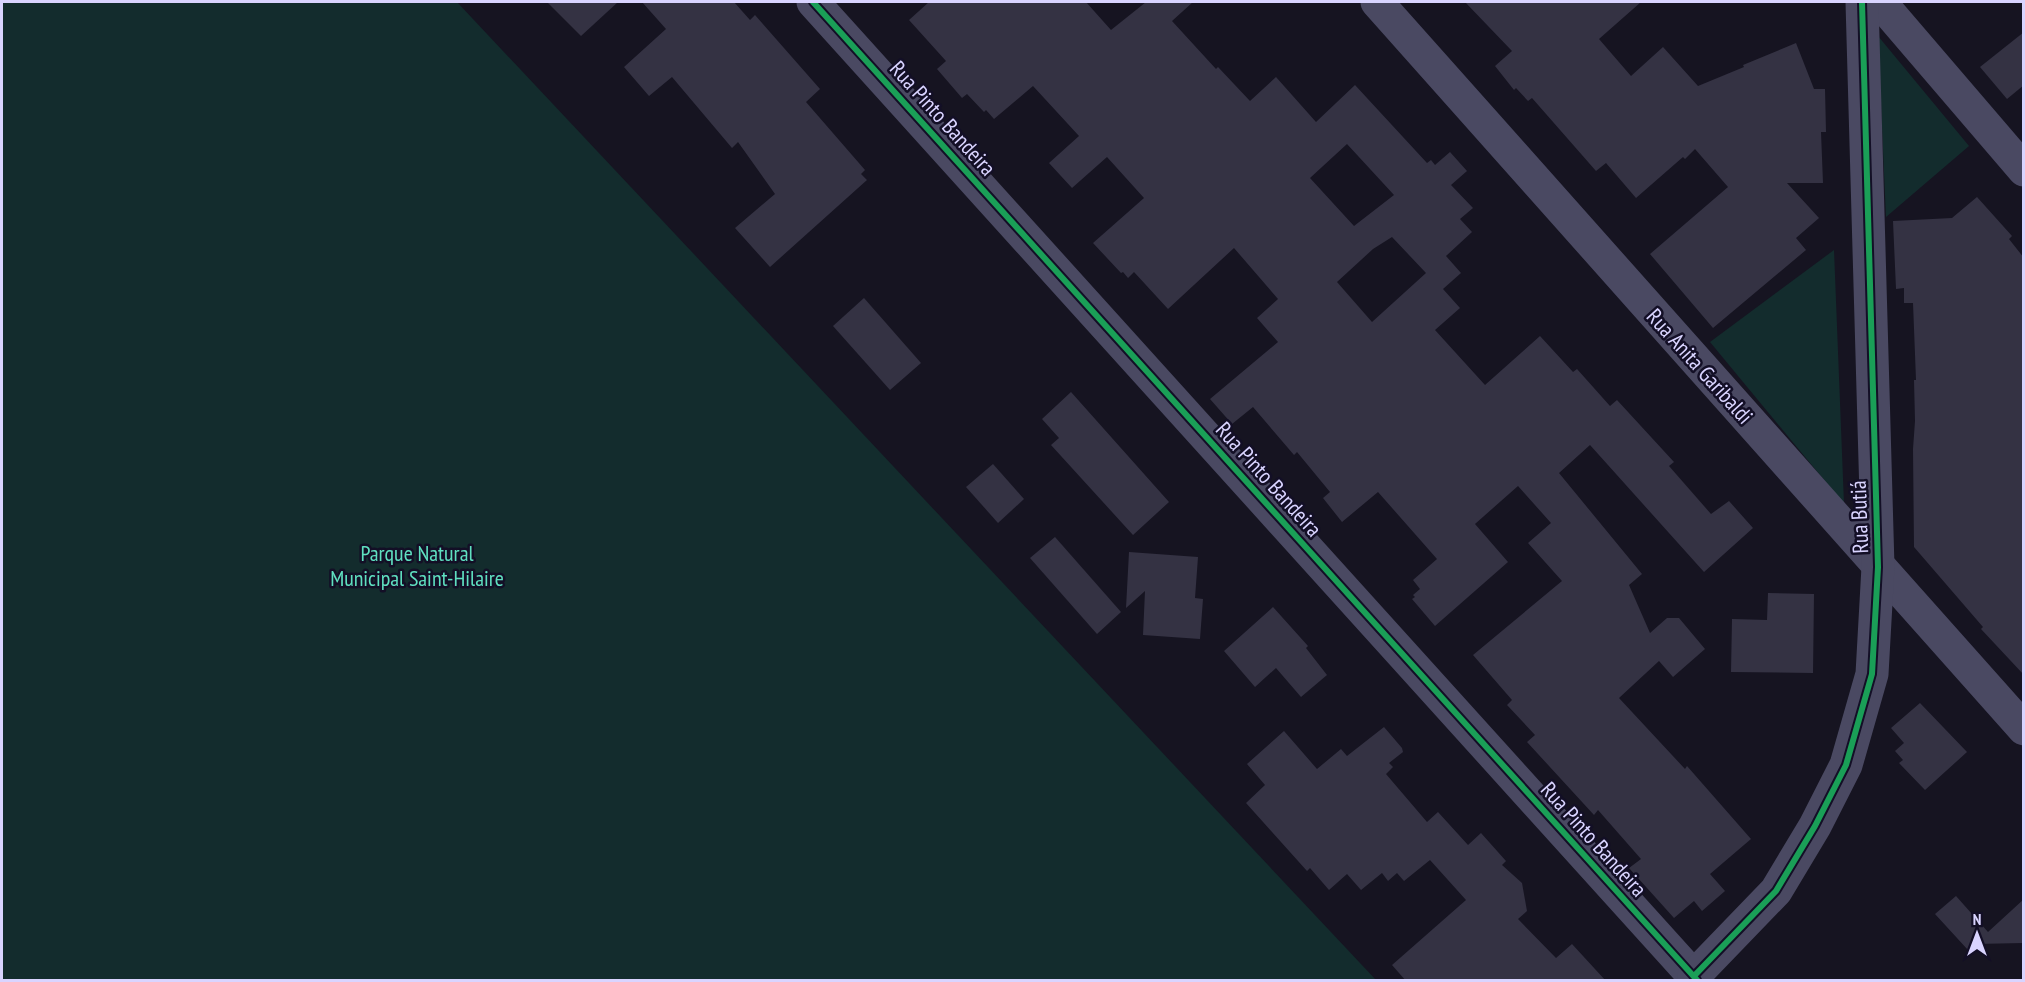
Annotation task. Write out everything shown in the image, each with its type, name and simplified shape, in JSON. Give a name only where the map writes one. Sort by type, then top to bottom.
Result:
[{"type":"street","name":"Rua Pinto Bandeira","points":[[813,2],[1696,978]]},
{"type":"street","name":"Rua Anita Garibaldi","points":[[1377,2],[2024,729]]},
{"type":"street","name":"Rua Butiá","points":[[1696,978],[1776,891],[1815,826],[1846,765],[1872,674],[1878,567],[1862,2]]},
{"type":"street","points":[[1880,2],[2024,171]]},
{"type":"green space","name":"Parque Natural Municipal Saint-Hilaire","points":[[2,2],[457,2],[1376,980],[2,980]]},
{"type":"green space","points":[[1878,36],[1969,146],[1886,217]]},
{"type":"green space","points":[[1834,250],[1844,504],[1710,342]]},
{"type":"building","points":[[547,2],[618,2],[581,36]]},
{"type":"building","points":[[642,2],[734,2],[750,20],[755,15],[820,89],[806,102],[865,170],[861,174],[867,180],[770,267],[735,228],[775,194],[738,142],[732,148],[672,77],[649,96],[624,67],[666,29]]},
{"type":"building","points":[[929,2],[1086,2],[1111,30],[1146,2],[1193,2],[1172,21],[1216,69],[1218,67],[1250,101],[1276,77],[1316,122],[1355,85],[1427,163],[1431,160],[1435,165],[1450,152],[1467,171],[1451,185],[1473,208],[1460,219],[1472,232],[1446,256],[1461,273],[1443,289],[1460,308],[1435,330],[1485,385],[1540,336],[1573,372],[1577,369],[1610,406],[1617,400],[1674,462],[1669,466],[1711,514],[1729,501],[1753,528],[1704,572],[1590,445],[1559,473],[1642,574],[1629,585],[1650,633],[1667,618],[1679,618],[1705,649],[1673,677],[1659,661],[1619,698],[1685,769],[1687,766],[1751,839],[1710,874],[1725,891],[1702,911],[1694,901],[1674,918],[1629,868],[1641,859],[1598,810],[1594,815],[1527,742],[1535,735],[1507,705],[1512,700],[1473,655],[1562,581],[1528,543],[1551,523],[1518,486],[1475,524],[1508,562],[1435,626],[1412,599],[1420,589],[1413,580],[1437,559],[1378,492],[1342,522],[1323,498],[1330,492],[1297,452],[1294,455],[1253,407],[1232,424],[1210,399],[1278,342],[1257,318],[1278,299],[1234,248],[1168,309],[1134,272],[1128,278],[1093,243],[1144,198],[1107,157],[1072,188],[1049,163],[1079,136],[1033,86],[994,119],[967,94],[962,98],[937,69],[946,61],[909,20]],"holes":[[[1347,144],[1394,195],[1354,226],[1310,178]],[[1392,237],[1426,273],[1372,322],[1337,282],[1373,249]]]},
{"type":"building","points":[[1465,2],[1641,2],[1599,39],[1631,76],[1663,47],[1698,86],[1796,43],[1814,89],[1825,89],[1826,132],[1821,132],[1823,183],[1787,183],[1819,218],[1796,238],[1806,250],[1713,328],[1650,254],[1728,187],[1695,149],[1636,198],[1606,163],[1596,171],[1532,98],[1528,101],[1516,88],[1514,90],[1495,66],[1512,51]]},
{"type":"building","points":[[2024,32],[2024,85],[2007,99],[1980,67]]},
{"type":"building","points":[[1977,197],[2012,236],[2009,239],[2024,258],[2024,675],[1981,629],[1983,627],[1914,547],[1913,449],[1914,380],[1916,380],[1913,303],[1904,303],[1904,288],[1896,289],[1893,221],[1952,218]]},
{"type":"building","points":[[864,298],[921,363],[890,390],[833,326]]},
{"type":"building","points":[[1071,392],[1169,502],[1133,535],[1051,445],[1059,438],[1042,419]]},
{"type":"building","points":[[993,464],[1024,499],[998,523],[966,487]]},
{"type":"building","points":[[1055,537],[1121,612],[1097,634],[1030,558]]},
{"type":"building","points":[[1129,552],[1198,557],[1195,598],[1203,599],[1200,639],[1143,635],[1145,591],[1126,608]]},
{"type":"building","points":[[1768,593],[1814,594],[1813,673],[1731,672],[1732,619],[1767,620]]},
{"type":"building","points":[[1273,607],[1308,646],[1306,648],[1327,675],[1301,697],[1276,668],[1255,687],[1224,651]]},
{"type":"building","points":[[1920,703],[1967,752],[1925,790],[1899,763],[1903,760],[1895,751],[1904,743],[1891,728]]},
{"type":"building","points":[[1384,727],[1403,752],[1389,763],[1393,767],[1386,774],[1427,822],[1438,812],[1468,845],[1481,833],[1506,861],[1502,865],[1522,883],[1527,911],[1518,919],[1556,958],[1572,944],[1606,981],[1406,981],[1392,965],[1466,900],[1430,860],[1404,881],[1397,873],[1388,881],[1382,873],[1361,890],[1347,874],[1329,890],[1310,868],[1307,871],[1246,803],[1265,785],[1247,764],[1284,731],[1317,769],[1341,749],[1347,756]]},
{"type":"building","points":[[1956,896],[1988,932],[2024,899],[2024,943],[1975,944],[1968,950],[1935,914]]},
{"type":"cycle path","points":[[813,2],[1697,980]]},
{"type":"cycle path","points":[[1694,976],[1776,891],[1815,826],[1846,765],[1872,674],[1878,567],[1862,2]]}]
